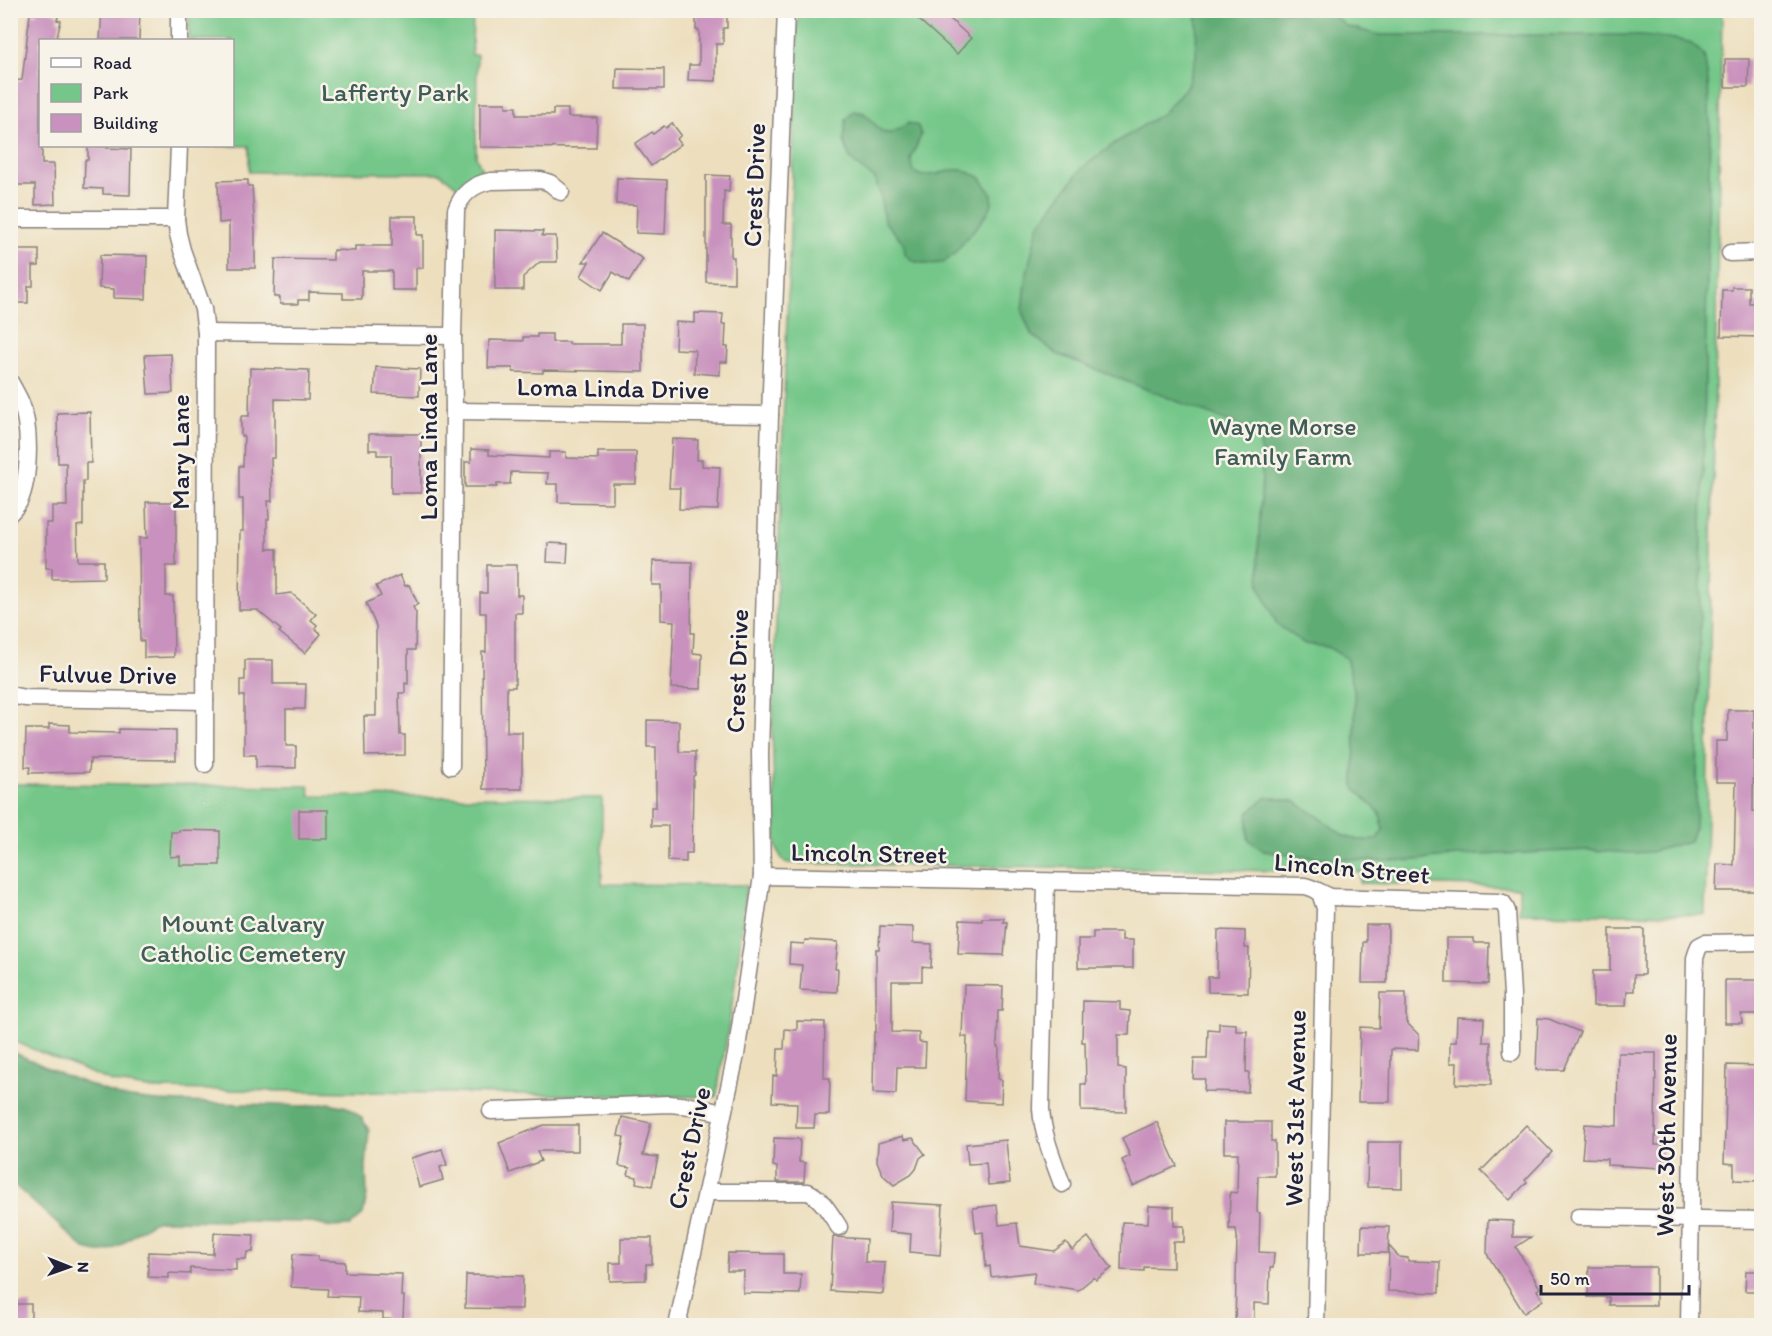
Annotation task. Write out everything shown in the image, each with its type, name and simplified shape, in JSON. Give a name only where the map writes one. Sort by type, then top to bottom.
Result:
[{"type":"street","points":[[179,10],[179,39]]},
{"type":"street","name":"Crest Drive","points":[[677,1326],[736,1054],[762,876],[760,753],[770,415],[786,10]]},
{"type":"street","name":"Mary Lane","points":[[179,147],[176,219],[182,250],[203,309],[206,333],[205,764]]},
{"type":"street","name":"Loma Linda Lane","points":[[451,766],[453,336],[455,220],[458,203],[475,186],[491,181],[541,180],[550,183],[561,192]]},
{"type":"street","points":[[10,219],[176,219]]},
{"type":"street","points":[[1730,253],[1761,252]]},
{"type":"street","points":[[206,333],[453,336]]},
{"type":"street","points":[[10,382],[21,403],[26,420],[28,462],[19,501],[10,513]]},
{"type":"street","name":"Loma Linda Drive","points":[[454,411],[770,415]]},
{"type":"street","name":"Fulvue Drive","points":[[10,695],[25,698],[205,701]]},
{"type":"street","name":"Lincoln Street","points":[[762,876],[1305,886],[1331,897],[1503,903],[1507,911],[1512,994],[1512,1052]]},
{"type":"street","points":[[1046,882],[1041,1108],[1047,1143],[1062,1185]]},
{"type":"street","name":"West 31st Avenue","points":[[1316,1326],[1325,908],[1320,893]]},
{"type":"street","name":"West 30th Avenue","points":[[1689,1326],[1694,965],[1699,946],[1705,943],[1761,942]]},
{"type":"street","points":[[490,1111],[669,1104],[723,1113]]},
{"type":"street","points":[[706,1192],[808,1192],[824,1206],[840,1227]]},
{"type":"street","points":[[1578,1217],[1761,1220]]},
{"type":"green space","name":"Wayne Morse Family Farm","points":[[1610,10],[1722,12],[1705,915],[1519,913],[1519,887],[1360,883],[1360,872],[788,863],[783,861],[776,847],[772,731],[798,11]]},
{"type":"green space","name":"Lafferty Park","points":[[189,11],[473,11],[472,55],[477,55],[476,156],[482,170],[468,178],[459,188],[440,173],[249,172],[249,146],[234,146],[234,39],[189,39]]},
{"type":"green space","points":[[1197,11],[1329,11],[1346,26],[1379,35],[1627,35],[1668,38],[1689,42],[1704,55],[1708,80],[1710,128],[1697,783],[1695,826],[1690,841],[1651,852],[1590,850],[1374,861],[1295,856],[1264,851],[1248,839],[1248,813],[1267,797],[1294,801],[1344,836],[1358,840],[1376,840],[1384,829],[1379,812],[1354,788],[1354,689],[1346,658],[1328,647],[1305,644],[1277,624],[1260,587],[1258,554],[1262,477],[1260,440],[1253,431],[1057,354],[1031,334],[1022,312],[1025,281],[1038,226],[1081,169],[1115,143],[1163,113],[1187,86],[1196,57]]},
{"type":"green space","points":[[854,111],[864,113],[880,130],[886,133],[892,133],[909,123],[918,126],[921,135],[911,159],[914,172],[922,176],[962,170],[980,177],[992,194],[992,204],[987,214],[953,255],[943,263],[927,264],[913,261],[905,254],[904,243],[884,221],[880,193],[874,178],[850,158],[844,141],[846,120]]},
{"type":"green space","name":"Mount Calvary Catholic Cemetery","points":[[10,784],[309,786],[310,796],[602,798],[602,884],[746,885],[734,991],[716,1097],[151,1089],[112,1082],[11,1040]]},
{"type":"green space","points":[[11,1051],[61,1074],[122,1097],[157,1101],[306,1106],[329,1103],[347,1107],[361,1117],[369,1130],[366,1167],[367,1196],[363,1214],[350,1226],[330,1227],[306,1222],[158,1220],[122,1244],[107,1251],[98,1252],[85,1249],[11,1182]]},
{"type":"building","points":[[37,10],[45,10],[59,14],[57,20],[61,21],[56,39],[39,39],[39,147],[42,147],[42,164],[54,164],[55,204],[35,205],[35,185],[10,185],[10,81],[22,80],[30,14],[36,14]]},
{"type":"building","points":[[102,10],[140,10],[139,39],[100,39]]},
{"type":"building","points":[[696,10],[727,10],[727,28],[723,28],[723,44],[716,44],[716,81],[688,80],[689,65],[699,65],[699,30],[696,30]]},
{"type":"building","points":[[908,10],[940,10],[971,38],[957,54]]},
{"type":"building","points":[[1725,59],[1749,59],[1748,87],[1725,87]]},
{"type":"building","points":[[617,68],[664,69],[664,89],[616,89]]},
{"type":"building","points":[[480,103],[506,103],[506,107],[516,107],[516,115],[553,115],[553,109],[568,109],[568,117],[597,118],[596,148],[480,147]]},
{"type":"building","points":[[672,123],[681,135],[677,139],[681,144],[651,166],[635,144],[652,132],[653,134]]},
{"type":"building","points":[[88,147],[131,149],[130,195],[103,194],[103,189],[84,188],[85,160],[88,160]]},
{"type":"building","points":[[706,175],[730,176],[729,192],[724,191],[723,225],[731,225],[734,283],[706,282]]},
{"type":"building","points":[[617,178],[667,180],[665,234],[636,233],[637,205],[616,204]]},
{"type":"building","points":[[248,180],[248,186],[252,186],[255,268],[229,268],[229,222],[219,223],[218,181]]},
{"type":"building","points":[[392,216],[417,216],[417,235],[423,235],[423,268],[416,268],[416,290],[392,290],[392,271],[362,271],[362,299],[343,299],[343,293],[309,292],[309,300],[298,300],[298,304],[280,304],[280,297],[274,297],[275,259],[333,260],[333,250],[355,251],[355,246],[392,246]]},
{"type":"building","points":[[495,230],[543,231],[542,236],[556,236],[557,262],[540,262],[523,277],[523,290],[495,290]]},
{"type":"building","points":[[602,233],[643,259],[629,282],[613,272],[602,290],[581,276],[589,262],[583,262]]},
{"type":"building","points":[[10,250],[39,250],[39,266],[33,266],[33,286],[28,286],[28,303],[10,303]]},
{"type":"building","points":[[100,255],[147,256],[146,299],[114,298],[114,289],[99,288]]},
{"type":"building","points":[[1732,287],[1749,287],[1749,303],[1761,303],[1761,337],[1721,336],[1722,290],[1732,290]]},
{"type":"building","points":[[695,313],[723,314],[722,324],[726,324],[725,347],[728,347],[727,362],[720,362],[720,375],[694,373],[695,350],[675,349],[676,322],[695,323]]},
{"type":"building","points":[[621,324],[643,324],[643,372],[543,370],[543,373],[513,372],[513,368],[488,368],[489,340],[523,341],[523,337],[552,334],[552,342],[621,344]]},
{"type":"building","points":[[171,354],[173,393],[148,394],[145,355]]},
{"type":"building","points":[[376,367],[420,369],[419,396],[374,394]]},
{"type":"building","points":[[250,368],[309,370],[308,400],[275,399],[275,458],[271,458],[272,501],[268,501],[269,519],[267,519],[267,549],[277,549],[277,595],[291,593],[316,614],[311,620],[317,625],[315,628],[321,634],[305,653],[257,610],[239,610],[240,531],[243,531],[243,499],[239,499],[239,466],[243,466],[244,436],[241,436],[241,416],[249,416]]},
{"type":"building","points":[[90,412],[91,463],[86,463],[86,481],[83,481],[83,525],[77,526],[78,561],[104,561],[104,578],[52,579],[52,568],[46,568],[46,523],[52,523],[52,506],[67,506],[66,463],[58,463],[57,413]]},
{"type":"building","points":[[369,434],[421,434],[421,493],[391,493],[391,455],[377,455],[377,450],[369,450]]},
{"type":"building","points":[[672,439],[698,440],[697,460],[702,460],[702,466],[720,467],[718,510],[679,509],[680,488],[669,488]]},
{"type":"building","points":[[471,449],[489,450],[489,455],[549,458],[549,452],[566,452],[566,458],[598,459],[598,452],[636,452],[636,484],[613,484],[613,503],[558,502],[558,484],[547,484],[548,473],[511,472],[510,484],[497,484],[497,487],[465,487],[465,462],[471,462]]},
{"type":"building","points":[[146,502],[176,502],[176,566],[166,566],[166,596],[173,596],[174,657],[144,658],[144,641],[140,641],[139,538],[147,538]]},
{"type":"building","points":[[548,543],[568,544],[567,563],[547,562]]},
{"type":"building","points":[[653,561],[692,562],[691,633],[694,633],[693,653],[702,654],[701,689],[671,688],[674,621],[661,620],[661,585],[652,585]]},
{"type":"building","points":[[487,565],[517,565],[517,595],[522,595],[522,613],[515,613],[515,687],[507,687],[507,732],[522,732],[522,789],[483,789],[482,652],[486,652],[486,613],[480,613],[480,593],[487,593]]},
{"type":"building","points":[[400,575],[405,586],[409,585],[418,604],[413,607],[416,613],[415,650],[408,650],[408,684],[405,683],[405,693],[399,693],[400,735],[405,735],[405,755],[365,756],[364,716],[376,716],[376,626],[366,603],[381,596],[376,586]]},
{"type":"building","points":[[245,660],[273,660],[273,684],[306,684],[305,709],[286,709],[286,746],[296,746],[296,768],[256,767],[256,755],[244,755],[244,696],[240,696],[240,680],[245,680]]},
{"type":"building","points":[[1728,710],[1754,710],[1753,811],[1761,812],[1761,891],[1716,891],[1717,864],[1734,865],[1736,782],[1716,782],[1716,741],[1727,741]]},
{"type":"building","points":[[647,720],[679,721],[679,752],[695,752],[692,853],[686,853],[686,862],[668,861],[668,826],[651,826],[651,807],[656,807],[656,747],[647,747]]},
{"type":"building","points":[[49,724],[70,725],[70,732],[119,733],[119,729],[176,730],[176,760],[90,759],[89,772],[29,773],[30,767],[25,767],[26,729],[49,729]]},
{"type":"building","points":[[299,810],[328,810],[328,839],[299,839]]},
{"type":"building","points":[[179,830],[220,831],[220,865],[180,865],[180,856],[170,857],[171,832],[179,832]]},
{"type":"building","points":[[982,918],[1004,918],[1003,922],[1007,922],[1004,955],[958,954],[960,920],[982,921]]},
{"type":"building","points":[[1366,925],[1388,925],[1387,983],[1362,983],[1363,942],[1366,942]]},
{"type":"building","points":[[880,926],[913,927],[913,943],[932,944],[931,968],[922,967],[922,981],[892,981],[892,1032],[919,1033],[919,1042],[926,1043],[925,1067],[897,1067],[896,1094],[873,1093],[876,949],[879,949]]},
{"type":"building","points":[[1610,929],[1644,929],[1644,975],[1634,975],[1634,991],[1627,991],[1626,1006],[1593,1006],[1593,971],[1610,971]]},
{"type":"building","points":[[1218,930],[1245,931],[1245,948],[1249,948],[1248,993],[1208,992],[1208,977],[1217,977]]},
{"type":"building","points":[[1093,932],[1122,932],[1122,940],[1133,940],[1133,968],[1078,968],[1078,939],[1093,939]]},
{"type":"building","points":[[1446,938],[1474,938],[1474,943],[1489,943],[1488,984],[1446,983]]},
{"type":"building","points":[[805,940],[838,942],[835,969],[838,969],[837,992],[800,990],[802,965],[789,964],[790,943],[804,944]]},
{"type":"building","points":[[1725,980],[1761,980],[1761,1014],[1741,1014],[1742,1023],[1725,1023]]},
{"type":"building","points":[[964,985],[1003,986],[1002,1011],[998,1011],[997,1047],[999,1047],[998,1079],[1002,1080],[1001,1103],[965,1101],[967,1037],[962,1037]]},
{"type":"building","points":[[1380,993],[1406,993],[1406,1022],[1419,1035],[1418,1050],[1391,1049],[1390,1102],[1358,1102],[1360,1027],[1379,1028]]},
{"type":"building","points":[[1083,1001],[1120,1002],[1120,1010],[1130,1011],[1129,1035],[1118,1035],[1118,1068],[1126,1069],[1126,1112],[1081,1111],[1081,1084],[1086,1084],[1085,1042],[1082,1042]]},
{"type":"building","points":[[1457,1017],[1484,1018],[1483,1042],[1491,1042],[1491,1085],[1456,1084],[1457,1063],[1450,1063],[1450,1042],[1456,1042]]},
{"type":"building","points":[[1538,1018],[1549,1019],[1580,1032],[1564,1070],[1536,1070]]},
{"type":"building","points":[[797,1021],[825,1022],[824,1078],[830,1078],[829,1115],[815,1115],[814,1128],[796,1128],[797,1103],[772,1102],[773,1076],[777,1076],[778,1049],[784,1049],[785,1029],[797,1030]]},
{"type":"building","points":[[1219,1023],[1236,1024],[1236,1031],[1247,1031],[1248,1092],[1204,1091],[1205,1079],[1193,1079],[1194,1059],[1207,1059],[1208,1029],[1219,1030]]},
{"type":"building","points":[[1618,1053],[1656,1053],[1655,1145],[1663,1145],[1662,1168],[1607,1165],[1607,1159],[1582,1158],[1585,1124],[1617,1126]]},
{"type":"building","points":[[1727,1065],[1760,1066],[1761,1103],[1759,1103],[1758,1148],[1761,1148],[1761,1175],[1758,1175],[1758,1181],[1734,1180],[1734,1164],[1724,1163]]},
{"type":"building","points":[[622,1117],[651,1123],[643,1155],[658,1157],[652,1186],[636,1183],[637,1177],[628,1175],[630,1168],[619,1166],[624,1137],[618,1136]]},
{"type":"building","points":[[1157,1122],[1177,1166],[1133,1186],[1122,1160],[1130,1156],[1122,1138]]},
{"type":"building","points":[[1224,1122],[1271,1122],[1271,1141],[1275,1141],[1275,1176],[1258,1176],[1259,1252],[1274,1253],[1273,1268],[1270,1268],[1269,1304],[1254,1303],[1254,1326],[1235,1326],[1237,1237],[1236,1229],[1229,1229],[1230,1192],[1237,1193],[1238,1153],[1224,1153]]},
{"type":"building","points":[[544,1125],[578,1125],[578,1151],[537,1151],[541,1161],[510,1173],[499,1143]]},
{"type":"building","points":[[1526,1125],[1552,1152],[1525,1180],[1527,1182],[1510,1200],[1481,1171]]},
{"type":"building","points":[[903,1136],[904,1140],[913,1138],[925,1154],[920,1158],[911,1175],[894,1185],[884,1176],[877,1161],[878,1143]]},
{"type":"building","points":[[774,1138],[800,1139],[799,1162],[805,1163],[804,1182],[777,1182],[777,1167],[773,1166]]},
{"type":"building","points":[[1006,1140],[1010,1183],[988,1185],[986,1163],[968,1164],[966,1144]]},
{"type":"building","points":[[1368,1142],[1402,1142],[1402,1188],[1367,1187]]},
{"type":"building","points":[[442,1149],[447,1165],[440,1167],[443,1180],[419,1187],[411,1158]]},
{"type":"building","points":[[891,1202],[943,1205],[940,1255],[910,1252],[911,1234],[889,1232]]},
{"type":"building","points":[[997,1205],[999,1225],[1017,1223],[1020,1246],[1054,1251],[1066,1242],[1072,1250],[1088,1237],[1112,1268],[1096,1280],[1094,1277],[1078,1290],[1033,1283],[1035,1272],[991,1277],[990,1266],[986,1267],[983,1232],[976,1233],[973,1208]]},
{"type":"building","points":[[1149,1206],[1174,1207],[1174,1226],[1184,1226],[1184,1242],[1173,1242],[1173,1268],[1144,1267],[1144,1271],[1121,1270],[1122,1222],[1148,1223]]},
{"type":"building","points":[[1488,1220],[1513,1221],[1513,1237],[1531,1237],[1516,1247],[1540,1288],[1537,1290],[1543,1300],[1524,1313],[1487,1254]]},
{"type":"building","points":[[1362,1226],[1389,1227],[1388,1253],[1361,1253]]},
{"type":"building","points":[[214,1233],[254,1235],[253,1252],[247,1252],[246,1259],[236,1259],[236,1270],[190,1268],[190,1274],[169,1273],[169,1278],[148,1277],[148,1252],[213,1254]]},
{"type":"building","points":[[833,1237],[866,1239],[865,1262],[885,1263],[883,1294],[830,1291]]},
{"type":"building","points":[[621,1238],[652,1238],[652,1264],[646,1264],[646,1280],[610,1281],[610,1263],[621,1263]]},
{"type":"building","points":[[1389,1246],[1399,1257],[1408,1258],[1408,1261],[1440,1262],[1439,1293],[1388,1291]]},
{"type":"building","points":[[728,1253],[783,1254],[783,1274],[801,1274],[800,1294],[743,1293],[744,1271],[727,1271]]},
{"type":"building","points":[[293,1254],[318,1256],[318,1260],[345,1262],[345,1272],[402,1274],[403,1320],[383,1319],[383,1313],[358,1312],[359,1297],[327,1296],[328,1289],[291,1287]]},
{"type":"building","points":[[1589,1267],[1656,1267],[1656,1305],[1609,1305],[1609,1297],[1588,1297]]},
{"type":"building","points":[[1746,1271],[1761,1271],[1761,1291],[1745,1291]]},
{"type":"building","points":[[466,1275],[523,1276],[522,1309],[465,1308]]},
{"type":"building","points":[[10,1304],[31,1304],[31,1326],[10,1326]]}]
